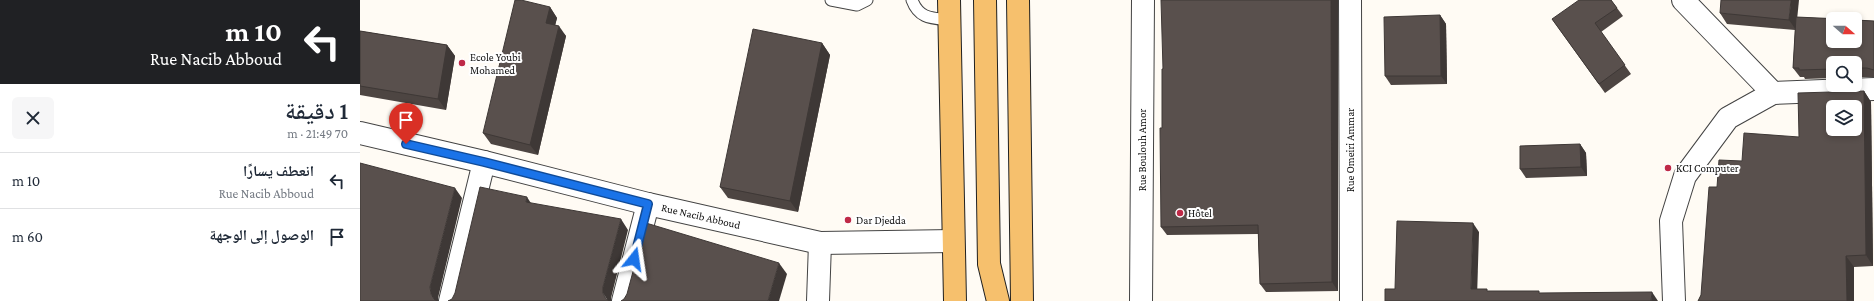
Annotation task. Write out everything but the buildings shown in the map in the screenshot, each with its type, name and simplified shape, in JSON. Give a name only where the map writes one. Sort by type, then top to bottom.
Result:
[{"type":"main road","points":[[985,0],[989,264],[998,301]]},
{"type":"main road","points":[[1018,0],[1022,301]]},
{"type":"main road","points":[[949,10],[955,301]]},
{"type":"street","name":"Rue Boulouh Amor","points":[[1140,301],[1142,0]]},
{"type":"street","name":"Rue Omeiri Ammar","points":[[1350,0],[1351,301]]},
{"type":"street","points":[[1683,0],[1773,93]]},
{"type":"street","points":[[1674,301],[1671,221],[1685,176],[1728,118],[1773,93],[1874,89]]},
{"type":"street","name":"Rue Nacib Abboud","points":[[360,133],[484,162],[648,204],[820,243],[954,241]]},
{"type":"street","points":[[450,301],[484,162]]},
{"type":"street","points":[[623,301],[648,204]]},
{"type":"street","points":[[818,301],[820,243]]},
{"type":"lane","points":[[831,0],[857,5],[867,0]]},
{"type":"lane","points":[[912,0],[919,14],[928,18],[949,10]]},
{"type":"place","name":"Ecole Youbi Mohamed","points":[[462,63]]},
{"type":"place","name":"KCI Computer","points":[[1668,168]]},
{"type":"place","name":"Hôtel","points":[[1180,213]]},
{"type":"place","name":"Dar Djedda","points":[[848,220]]},
{"type":"route","points":[[406,144],[484,162],[648,204],[634,259]]}]
